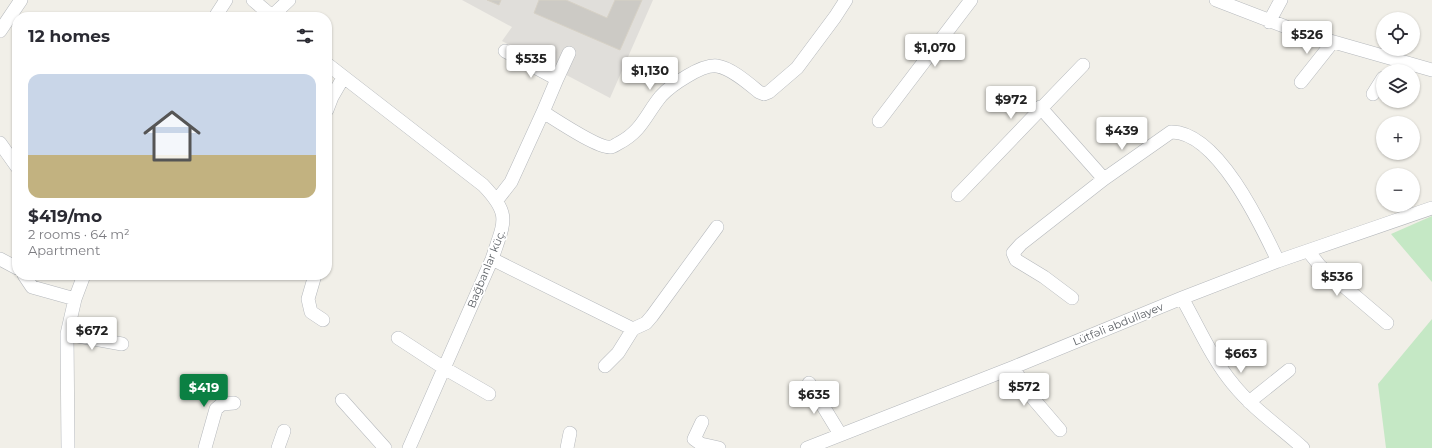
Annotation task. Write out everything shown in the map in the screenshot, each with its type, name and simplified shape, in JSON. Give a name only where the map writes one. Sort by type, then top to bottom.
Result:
[{"type":"street","points":[[13,12],[21,0]]},
{"type":"street","points":[[218,12],[226,0]]},
{"type":"street","points":[[276,12],[289,0]]},
{"type":"street","points":[[544,112],[600,145],[611,147],[627,139],[642,126],[662,96],[683,79],[704,68],[717,66],[728,71],[764,94],[769,92],[797,68],[846,0]]},
{"type":"street","points":[[879,121],[971,0]]},
{"type":"street","points":[[1216,0],[1269,22],[1332,43],[1432,70]]},
{"type":"street","points":[[1269,22],[1281,0]]},
{"type":"street","points":[[258,2],[268,12]]},
{"type":"street","points":[[0,31],[12,13]]},
{"type":"street","points":[[1301,82],[1332,43]]},
{"type":"street","points":[[505,51],[557,79]]},
{"type":"street","points":[[332,68],[483,185],[498,200],[511,182],[544,112],[568,53]]},
{"type":"street","points":[[1392,64],[1395,60]]},
{"type":"street","points":[[958,194],[1082,65]]},
{"type":"street","points":[[332,97],[343,78]]},
{"type":"street","points":[[1373,94],[1376,89]]},
{"type":"street","points":[[1040,107],[1104,179]]},
{"type":"street","points":[[1072,298],[1044,277],[1016,260],[1013,253],[1021,244],[1104,179],[1171,132],[1179,132],[1188,135],[1200,143],[1219,162],[1240,189],[1260,224],[1278,261]]},
{"type":"street","points":[[0,143],[12,160]]},
{"type":"street","name":"Bağbanlar küç.","points":[[409,448],[492,259],[503,227],[503,213],[498,200]]},
{"type":"street","name":"Lütfəli abdullayev","points":[[807,448],[1014,368],[1182,298],[1278,261],[1432,208]]},
{"type":"street","points":[[605,366],[618,353],[633,329],[646,323],[652,316],[717,227]]},
{"type":"street","points":[[1308,251],[1320,266],[1387,323]]},
{"type":"street","points":[[0,259],[12,265]]},
{"type":"street","points":[[492,259],[633,329]]},
{"type":"street","points":[[27,280],[32,287],[75,299]]},
{"type":"street","points":[[68,448],[66,334],[75,299],[82,280]]},
{"type":"street","points":[[314,280],[308,299],[311,312],[324,320]]},
{"type":"street","points":[[1182,298],[1218,362],[1233,384],[1249,402],[1303,448]]},
{"type":"street","points":[[66,334],[122,344]]},
{"type":"street","points":[[398,338],[444,368],[489,394]]},
{"type":"street","points":[[1014,368],[1024,388],[1060,430]]},
{"type":"street","points":[[1249,402],[1289,370]]},
{"type":"street","points":[[809,383],[840,434]]},
{"type":"street","points":[[342,400],[385,448]]},
{"type":"street","points":[[205,448],[216,409],[222,404],[234,403]]},
{"type":"street","points":[[702,422],[694,440],[701,444],[719,448]]},
{"type":"street","points":[[278,448],[284,431]]},
{"type":"street","points":[[567,448],[570,433]]},
{"type":"shaded area","points":[[462,0],[653,0],[610,98],[502,41],[512,27]]},
{"type":"green space","points":[[1432,216],[1432,282],[1391,234]]},
{"type":"green space","points":[[1432,319],[1432,448],[1386,448],[1378,384]]},
{"type":"building","points":[[487,0],[501,0],[499,5]]},
{"type":"building","points":[[539,0],[566,0],[607,18],[615,0],[642,0],[620,50],[534,13]]}]
